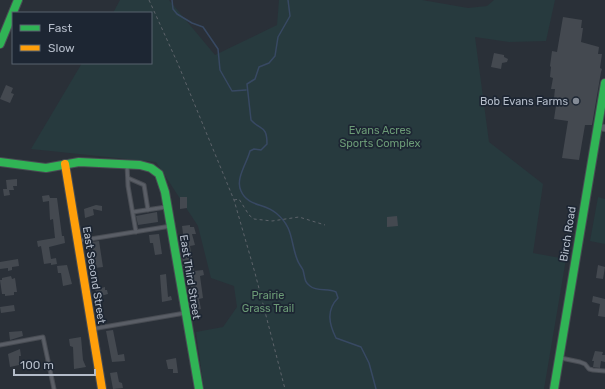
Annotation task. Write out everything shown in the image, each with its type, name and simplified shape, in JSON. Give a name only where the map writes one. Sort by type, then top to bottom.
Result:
[{"type":"street","points":[[13,12],[18,0]]},
{"type":"street","points":[[0,44],[12,15]]},
{"type":"street","name":"Birch Road","points":[[554,389],[602,127],[605,83]]},
{"type":"street","points":[[0,162],[46,168],[79,162],[127,163]]},
{"type":"street","name":"East Third Street","points":[[127,163],[146,166],[156,171],[161,178],[168,206],[199,389]]},
{"type":"street","name":"East Second Street","points":[[65,164],[102,389]]},
{"type":"lane","points":[[127,163],[136,232]]},
{"type":"lane","points":[[128,178],[144,185],[148,210]]},
{"type":"lane","points":[[133,212],[168,206]]},
{"type":"lane","points":[[78,241],[171,226]]},
{"type":"lane","points":[[92,329],[185,313]]},
{"type":"lane","points":[[0,345],[43,337],[54,389]]},
{"type":"lane","points":[[559,357],[585,364],[588,369],[605,371]]},
{"type":"path","points":[[149,0],[178,64],[234,200],[255,273],[285,389]]},
{"type":"path","points":[[234,200],[239,199],[249,215],[254,219],[272,221],[299,217],[325,225]]},
{"type":"green space","points":[[120,0],[169,0],[215,55],[277,25],[279,0],[422,0],[468,8],[487,6],[494,0],[555,0],[546,41],[509,42],[475,37],[489,142],[543,184],[533,253],[566,259],[544,389],[204,389],[196,332],[223,327],[237,307],[234,286],[211,278],[198,226],[156,162],[31,149],[81,64],[152,64],[152,12],[114,12]]},
{"type":"green space","points":[[598,197],[605,199],[605,244],[590,241]]},
{"type":"building","name":"Bob Evans Farms","points":[[563,17],[582,20],[581,28],[583,28],[581,42],[599,47],[598,54],[602,54],[600,68],[602,69],[592,125],[585,125],[579,160],[562,158],[568,121],[554,119],[557,99],[554,98],[555,89],[551,89],[553,78],[550,77],[550,66],[552,51],[557,52]]},
{"type":"building","points":[[494,53],[504,55],[504,57],[508,59],[507,62],[502,63],[501,69],[491,67]]},
{"type":"building","points":[[6,85],[13,88],[11,93],[14,94],[10,103],[0,99]]},
{"type":"building","points":[[17,179],[17,186],[13,186],[14,190],[9,190],[10,195],[4,196],[3,189],[7,189],[6,180]]},
{"type":"building","points":[[49,195],[50,198],[57,198],[62,236],[64,236],[65,243],[49,247],[51,259],[56,258],[57,264],[51,265],[51,263],[44,264],[41,246],[38,247],[37,241],[55,238],[53,219],[50,220],[49,201],[43,202],[42,196]]},
{"type":"building","points":[[180,197],[187,197],[187,208],[180,209]]},
{"type":"building","points":[[96,205],[102,206],[102,211],[93,209],[94,215],[85,218],[84,209]]},
{"type":"building","points":[[157,212],[158,222],[138,225],[136,216]]},
{"type":"building","points":[[397,216],[398,226],[387,227],[387,217]]},
{"type":"building","points":[[190,225],[190,227],[194,227],[196,234],[192,234],[195,245],[190,246],[194,271],[203,270],[204,275],[200,276],[203,298],[199,299],[201,309],[193,311],[191,302],[194,302],[188,271],[184,271],[182,257],[185,254],[182,242],[184,241],[182,226]]},
{"type":"building","points":[[159,234],[162,254],[155,255],[153,243],[150,243],[149,235]]},
{"type":"building","points":[[99,241],[103,267],[95,268],[92,249],[89,250],[88,246],[89,242]]},
{"type":"building","points":[[18,259],[19,266],[12,267],[12,270],[8,271],[8,268],[0,269],[0,262]]},
{"type":"building","points":[[67,265],[72,284],[63,286],[61,273],[58,273],[57,266]]},
{"type":"building","points":[[598,265],[605,267],[603,279],[596,278]]},
{"type":"building","points":[[166,274],[168,297],[171,296],[172,300],[162,302],[160,275]]},
{"type":"building","points":[[11,276],[12,279],[15,278],[17,292],[14,292],[14,295],[5,296],[5,294],[2,294],[0,280]]},
{"type":"building","points":[[105,287],[108,294],[97,297],[95,290]]},
{"type":"building","points":[[593,296],[605,299],[605,317],[598,316],[600,304],[592,302]]},
{"type":"building","points":[[14,305],[15,311],[1,313],[0,307]]},
{"type":"building","points":[[113,330],[118,355],[124,354],[125,361],[112,362],[106,331]]},
{"type":"building","points":[[22,331],[23,336],[10,340],[9,332]]},
{"type":"building","points":[[81,337],[83,360],[86,367],[74,369],[73,347],[70,346],[69,339]]},
{"type":"building","points":[[20,349],[21,356],[19,356],[19,365],[10,367],[8,354]]},
{"type":"building","points":[[595,351],[603,352],[602,355],[605,355],[605,362],[601,361],[600,368],[593,367],[594,361],[592,361]]},
{"type":"building","points":[[176,358],[178,373],[173,373],[173,369],[168,369],[166,360]]},
{"type":"building","points":[[117,372],[119,382],[122,383],[123,388],[113,389],[110,373]]},
{"type":"waterway","points":[[172,0],[173,9],[177,14],[192,23],[203,27],[218,49],[220,70],[232,91],[246,90]]},
{"type":"waterway","points":[[288,0],[290,16],[278,37],[275,56],[269,63],[259,67],[255,79],[247,84],[251,120],[265,131],[267,144],[261,150],[254,149],[250,151],[240,176],[239,181],[241,191],[248,200],[272,210],[286,224],[291,235],[297,260],[303,270],[307,283],[316,289],[336,292],[338,298],[330,312],[330,322],[336,338],[361,347],[369,363],[376,389]]},
{"type":"traffic: fast","points":[[13,12],[18,0]]},
{"type":"traffic: fast","points":[[0,44],[12,15]]},
{"type":"traffic: fast","points":[[554,389],[605,83]]},
{"type":"traffic: fast","points":[[0,162],[46,168],[79,162],[140,165],[151,168],[159,174],[165,192],[199,389]]},
{"type":"traffic: slow","points":[[65,164],[102,389]]},
{"type":"place","name":"Bob Evans Farms","points":[[576,101]]},
{"type":"park label","name":"Evans Acres Sports Complex","points":[[380,136]]},
{"type":"park label","name":"Prairie Grass Trail","points":[[268,301]]}]
